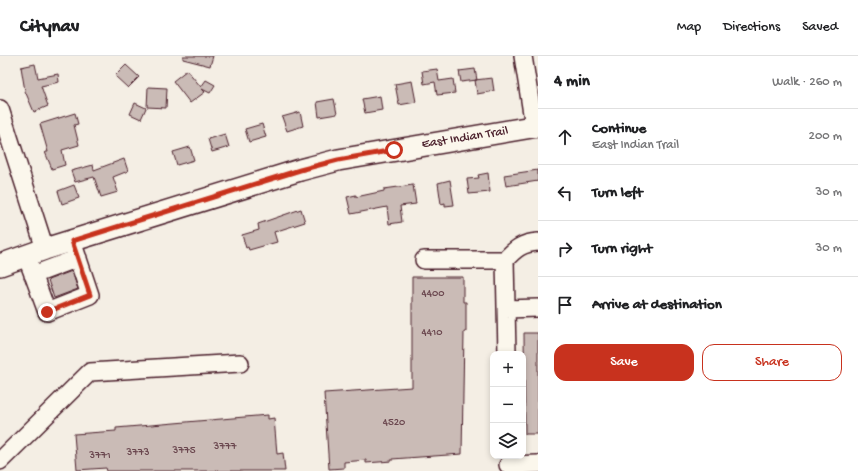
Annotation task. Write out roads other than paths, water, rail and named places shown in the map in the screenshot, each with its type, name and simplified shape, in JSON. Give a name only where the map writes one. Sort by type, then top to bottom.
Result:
[{"type":"main road","name":"East Indian Trail","points":[[0,265],[36,252],[75,250],[300,170],[338,160],[536,126]]},
{"type":"street","points":[[523,56],[536,126]]},
{"type":"street","points":[[0,110],[36,252],[33,275],[47,312],[90,295],[75,250],[33,275]]},
{"type":"street","points":[[507,351],[505,260],[517,247],[529,242],[538,242]]},
{"type":"street","points":[[424,260],[505,260]]},
{"type":"street","points":[[506,309],[538,308]]},
{"type":"street","points":[[0,462],[90,372],[240,363]]},
{"type":"street","points":[[507,464],[538,464]]}]
